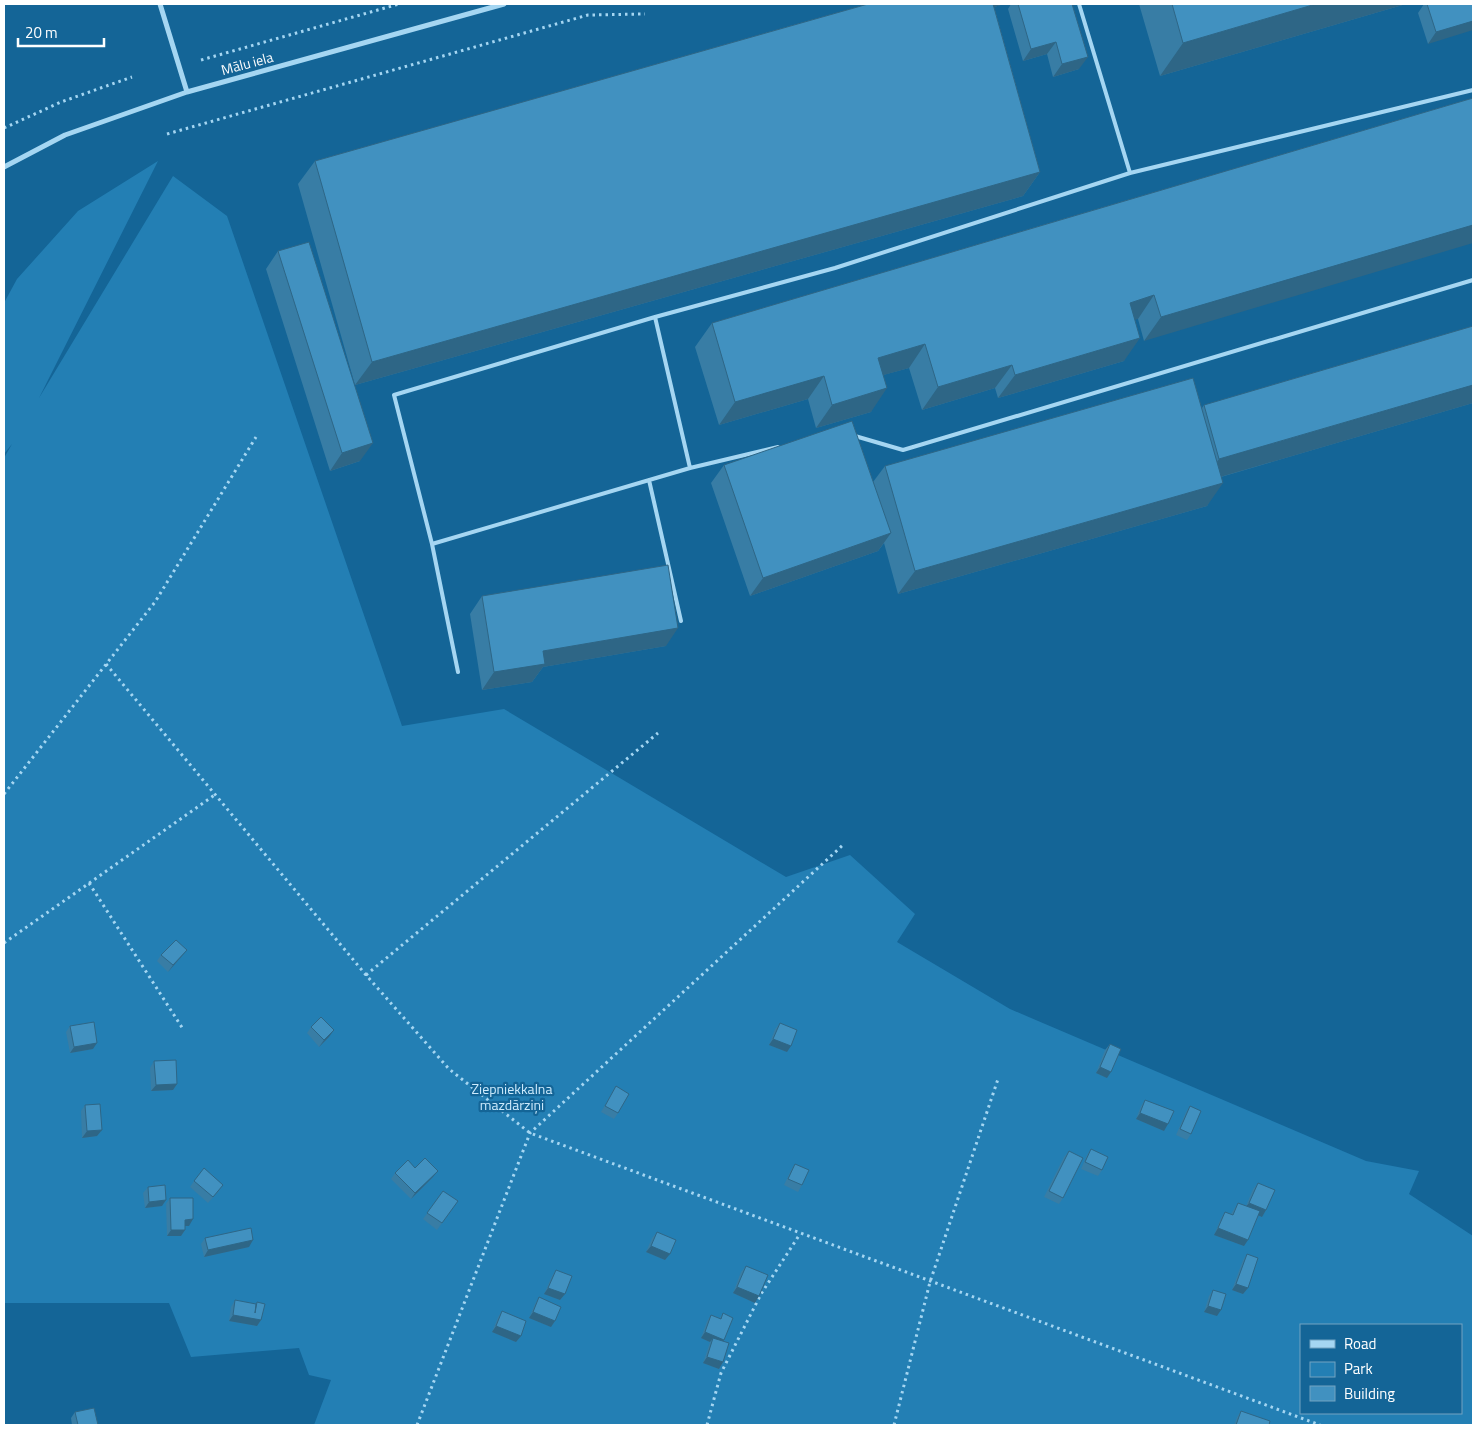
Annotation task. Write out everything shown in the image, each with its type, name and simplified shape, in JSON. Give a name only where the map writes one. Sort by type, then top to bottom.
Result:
[{"type":"street","points":[[160,4],[187,92]]},
{"type":"street","name":"Mālu iela","points":[[4,167],[65,135],[187,92],[504,4]]},
{"type":"lane","points":[[1079,4],[1130,173]]},
{"type":"lane","points":[[458,672],[432,544],[394,395],[655,316],[835,268],[1130,173],[1473,90]]},
{"type":"lane","points":[[848,434],[903,450],[1473,280]]},
{"type":"lane","points":[[655,316],[690,468]]},
{"type":"lane","points":[[432,544],[690,468],[783,445]]},
{"type":"lane","points":[[649,480],[681,621]]},
{"type":"path","points":[[201,60],[399,4]]},
{"type":"path","points":[[167,134],[588,14],[646,14]]},
{"type":"path","points":[[4,128],[61,102],[132,77]]},
{"type":"path","points":[[4,794],[155,602],[256,437]]},
{"type":"path","points":[[106,664],[366,975],[449,1069],[530,1133],[1320,1425]]},
{"type":"path","points":[[366,975],[658,733]]},
{"type":"path","points":[[4,943],[216,794]]},
{"type":"path","points":[[417,1425],[530,1133],[844,844]]},
{"type":"path","points":[[89,884],[183,1029]]},
{"type":"path","points":[[894,1425],[930,1282],[998,1078]]},
{"type":"path","points":[[707,1425],[721,1373],[761,1294],[800,1234]]},
{"type":"green space","name":"Ziepniekkalna mazdārziņi","points":[[158,161],[39,398],[173,176],[227,216],[402,726],[504,709],[786,877],[850,855],[915,914],[897,942],[1010,1009],[1366,1161],[1419,1171],[1409,1194],[1473,1236],[1473,1425],[314,1425],[331,1380],[309,1375],[299,1348],[191,1357],[169,1303],[4,1303],[4,458],[12,444],[4,454],[4,303],[17,279],[78,211]]},
{"type":"building","points":[[868,4],[993,4],[1040,172],[372,362],[315,161]]},
{"type":"building","points":[[1018,4],[1072,4],[1088,57],[1062,64],[1056,42],[1031,49]]},
{"type":"building","points":[[1172,4],[1316,4],[1183,43]]},
{"type":"building","points":[[1427,4],[1473,4],[1473,21],[1436,32]]},
{"type":"building","points":[[1473,98],[1473,225],[1161,317],[1154,295],[1130,303],[1140,338],[1015,375],[1012,365],[938,387],[925,344],[878,358],[887,388],[832,405],[824,376],[735,402],[712,323]]},
{"type":"building","points":[[309,242],[373,443],[342,453],[278,251]]},
{"type":"building","points":[[1473,326],[1473,385],[1219,459],[1204,405]]},
{"type":"building","points":[[1193,378],[1223,483],[915,571],[885,466]]},
{"type":"building","points":[[852,421],[891,533],[763,578],[724,465]]},
{"type":"building","points":[[668,565],[678,628],[543,651],[545,664],[494,672],[482,596]]},
{"type":"building","points":[[176,940],[187,950],[173,965],[161,955]]},
{"type":"building","points":[[321,1017],[334,1030],[324,1040],[311,1027]]},
{"type":"building","points":[[94,1022],[97,1043],[74,1047],[70,1026]]},
{"type":"building","points":[[780,1023],[797,1030],[791,1046],[773,1039]]},
{"type":"building","points":[[1110,1044],[1121,1049],[1111,1072],[1100,1067]]},
{"type":"building","points":[[176,1060],[177,1084],[156,1085],[154,1061]]},
{"type":"building","points":[[616,1086],[629,1094],[618,1113],[605,1106]]},
{"type":"building","points":[[1145,1100],[1174,1111],[1168,1124],[1140,1113]]},
{"type":"building","points":[[100,1104],[102,1130],[87,1131],[85,1105]]},
{"type":"building","points":[[1190,1106],[1201,1111],[1191,1134],[1180,1129]]},
{"type":"building","points":[[1091,1149],[1108,1157],[1102,1170],[1085,1162]]},
{"type":"building","points":[[1069,1151],[1083,1158],[1063,1198],[1049,1191]]},
{"type":"building","points":[[425,1158],[438,1171],[415,1193],[395,1173],[408,1160],[415,1168]]},
{"type":"building","points":[[795,1164],[809,1170],[802,1185],[788,1179]]},
{"type":"building","points":[[204,1168],[223,1185],[213,1197],[194,1181]]},
{"type":"building","points":[[1258,1183],[1275,1190],[1266,1210],[1249,1203]]},
{"type":"building","points":[[165,1185],[166,1200],[149,1202],[148,1187]]},
{"type":"building","points":[[443,1191],[458,1201],[442,1223],[427,1213]]},
{"type":"building","points":[[170,1198],[193,1198],[193,1219],[185,1220],[185,1230],[171,1230]]},
{"type":"building","points":[[1238,1203],[1260,1211],[1248,1240],[1218,1228],[1225,1212],[1233,1215]]},
{"type":"building","points":[[251,1228],[253,1240],[208,1250],[205,1238]]},
{"type":"building","points":[[657,1232],[676,1240],[670,1254],[651,1246]]},
{"type":"building","points":[[1247,1254],[1258,1258],[1248,1288],[1236,1284]]},
{"type":"building","points":[[746,1266],[768,1275],[759,1296],[737,1287]]},
{"type":"building","points":[[556,1270],[572,1276],[565,1294],[548,1288]]},
{"type":"building","points":[[1213,1290],[1226,1294],[1221,1310],[1208,1306]]},
{"type":"building","points":[[539,1297],[561,1307],[555,1321],[533,1312]]},
{"type":"building","points":[[235,1300],[256,1304],[255,1313],[257,1302],[265,1304],[261,1320],[233,1315]]},
{"type":"building","points":[[502,1311],[526,1321],[521,1336],[496,1326]]},
{"type":"building","points":[[723,1313],[733,1318],[724,1340],[705,1332],[711,1315],[721,1319]]},
{"type":"building","points":[[713,1338],[729,1343],[723,1362],[707,1357]]},
{"type":"building","points":[[94,1408],[98,1425],[78,1425],[75,1412]]},
{"type":"building","points":[[1241,1411],[1270,1421],[1269,1425],[1236,1425]]}]
